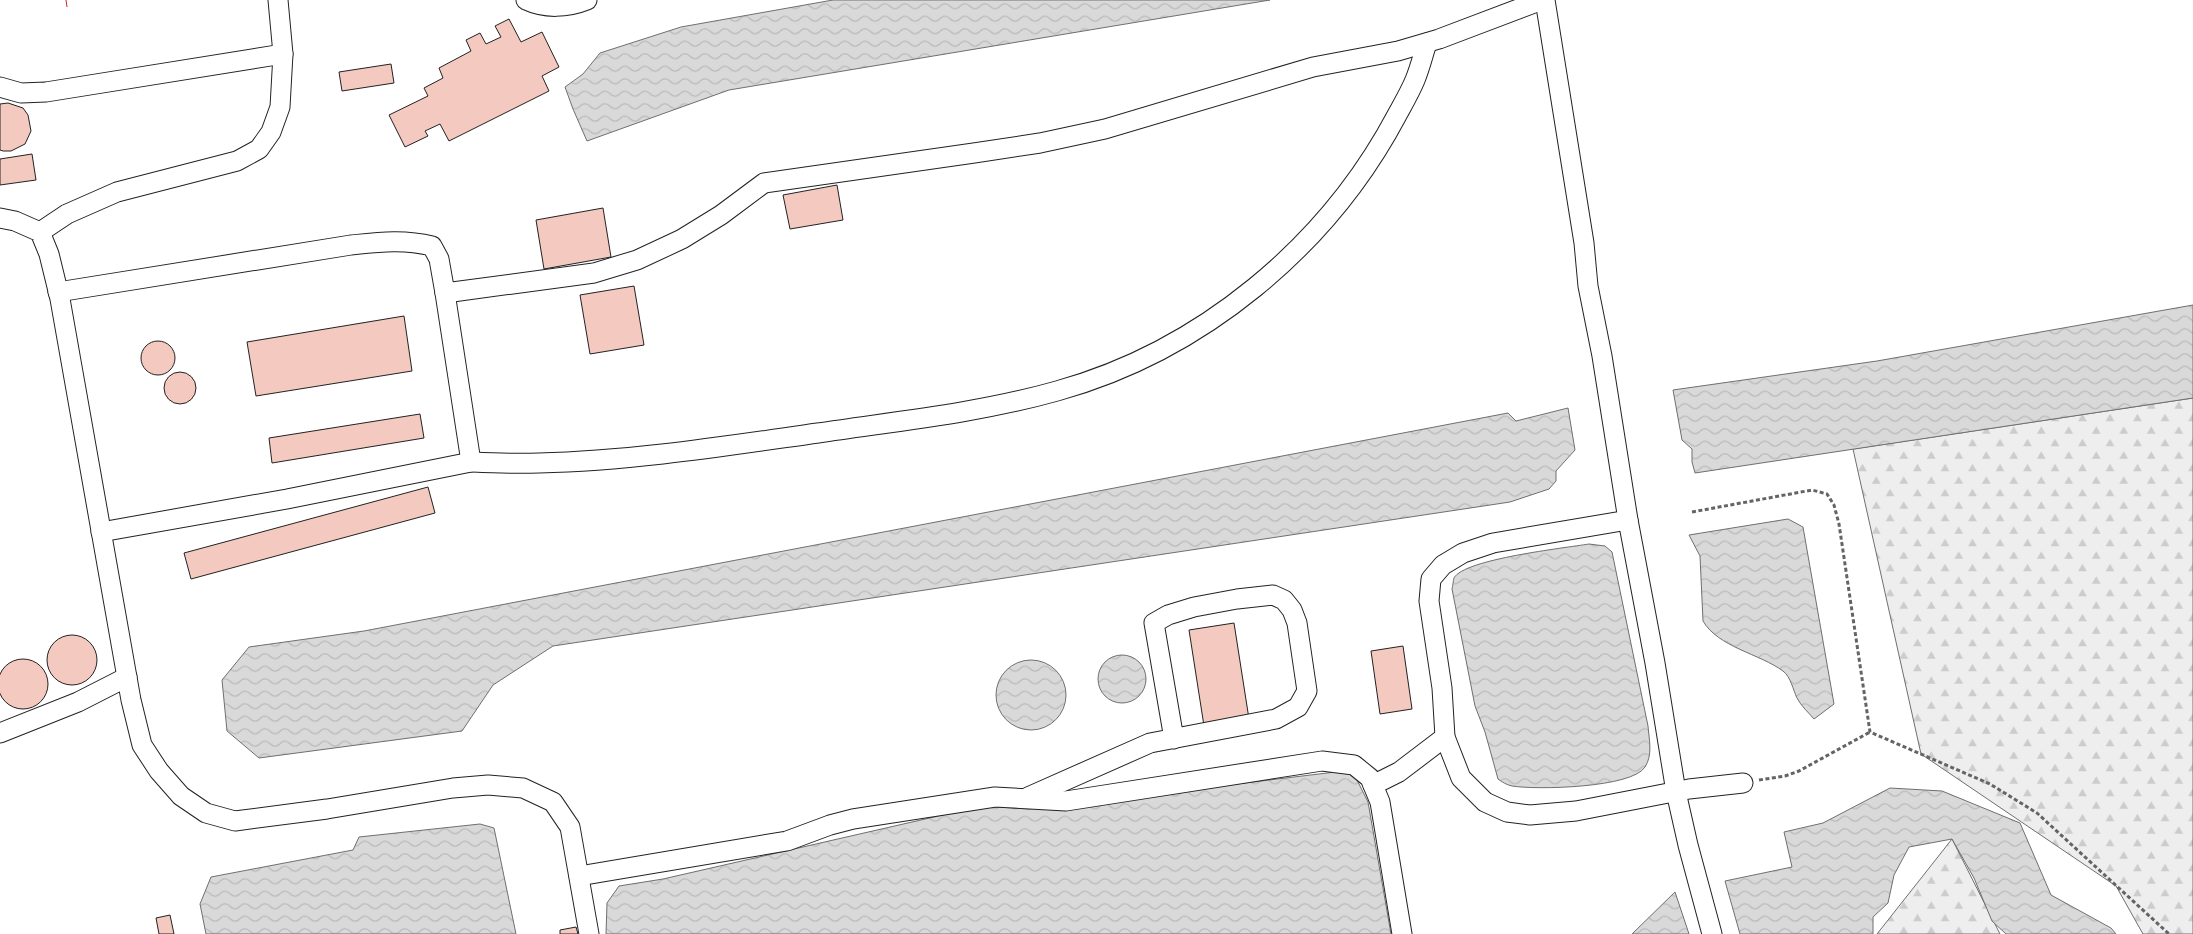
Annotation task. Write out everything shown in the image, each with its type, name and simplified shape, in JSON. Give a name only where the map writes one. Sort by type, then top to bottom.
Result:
[{"type":"lane","points":[[40,232],[67,214],[117,192],[237,161],[259,149],[271,132],[280,107],[283,54],[278,0]]},
{"type":"lane","points":[[526,0],[539,6],[564,6],[587,0]]},
{"type":"lane","points":[[445,293],[594,273],[637,260],[682,239],[721,215],[764,183],[993,150],[1096,131],[1158,115],[1313,67],[1398,51],[1427,43],[1544,0],[1584,243],[1588,286],[1602,356],[1628,520],[1655,664],[1676,792],[1712,934]]},
{"type":"lane","points":[[101,532],[287,499],[471,462],[539,463],[672,452],[956,412],[1057,391],[1104,376],[1146,358],[1185,336],[1270,275],[1306,242],[1379,150],[1415,80],[1427,43]]},
{"type":"lane","points":[[0,87],[21,93],[46,92],[283,54]]},
{"type":"lane","points":[[0,218],[15,221],[40,232],[49,254],[58,292],[127,677],[142,745],[159,771],[181,796],[206,813],[235,821],[327,809],[453,788],[488,786],[523,788],[553,802],[570,827],[589,934]]},
{"type":"lane","points":[[58,292],[351,245],[412,241],[432,246],[439,259],[471,462]]},
{"type":"lane","points":[[1628,520],[1493,543],[1463,553],[1443,565],[1432,579],[1429,601],[1442,688],[1445,737],[1461,778],[1485,802],[1508,812],[1530,815],[1576,811],[1676,792],[1743,783]]},
{"type":"lane","points":[[1023,799],[1150,743],[1174,739],[1276,719],[1298,707],[1307,691],[1297,623],[1292,610],[1284,600],[1273,595],[1237,598],[1194,606],[1168,615],[1154,623],[1174,739]]},
{"type":"lane","points":[[0,734],[78,702],[127,677]]},
{"type":"lane","points":[[1372,785],[1399,772],[1445,737]]},
{"type":"lane","points":[[579,876],[787,841],[853,819],[995,797],[1066,801],[1322,761],[1354,765],[1370,778],[1380,802],[1402,934]]},
{"type":"path","points":[[1692,512],[1812,490],[1827,494],[1834,505],[1839,524],[1870,732]]},
{"type":"path","points":[[1743,783],[1785,776],[1799,771],[1870,732]]},
{"type":"path","points":[[1870,732],[1990,784],[2037,813],[2169,934]]},
{"type":"green space","points":[[2193,398],[2193,934],[2143,934],[2116,886],[1921,754],[1853,449]]},
{"type":"green space","points":[[1952,839],[2000,934],[1877,934]]},
{"type":"water","points":[[833,0],[1270,0],[729,90],[587,141],[565,87],[583,74],[600,53],[681,27]]},
{"type":"water","points":[[2193,305],[2193,398],[1695,473],[1692,462],[1692,449],[1682,440],[1673,390],[1877,361]]},
{"type":"water","points":[[1568,408],[1575,450],[1556,471],[1556,481],[1549,489],[1510,502],[553,646],[493,685],[462,731],[259,758],[227,731],[222,680],[249,647],[364,631],[1508,413],[1516,421]]},
{"type":"water","points":[[1788,519],[1803,527],[1834,704],[1814,719],[1799,701],[1790,680],[1783,671],[1729,644],[1710,630],[1703,621],[1700,556],[1689,535]]},
{"type":"water","points":[[1589,544],[1605,546],[1612,552],[1648,726],[1649,757],[1645,767],[1637,774],[1604,783],[1541,788],[1510,786],[1498,779],[1485,732],[1475,706],[1452,589],[1454,578],[1462,571],[1495,560]]},
{"type":"water","points":[[1122,655],[1131,657],[1139,662],[1144,670],[1146,679],[1144,688],[1139,696],[1131,701],[1122,703],[1113,701],[1105,696],[1100,688],[1098,679],[1100,670],[1105,662],[1113,657]]},
{"type":"water","points":[[1024,660],[1038,660],[1051,666],[1060,675],[1066,688],[1064,708],[1056,720],[1038,730],[1024,730],[1011,724],[1002,715],[996,702],[996,688],[1002,675],[1011,666]]},
{"type":"water","points":[[1352,770],[1368,802],[1391,934],[606,934],[607,903],[619,886],[663,879],[982,806],[1029,809]]},
{"type":"water","points":[[1890,788],[1942,791],[2020,823],[2051,895],[2111,928],[2116,934],[2006,934],[1992,921],[1974,878],[1952,839],[1909,847],[1894,875],[1888,903],[1873,917],[1873,934],[1740,934],[1725,881],[1792,867],[1784,832],[1823,823]]},
{"type":"water","points":[[480,824],[494,828],[516,934],[206,934],[200,904],[211,877],[353,850],[359,837]]},
{"type":"water","points":[[1675,892],[1689,934],[1632,934]]},
{"type":"building","points":[[509,19],[521,42],[542,32],[559,67],[542,76],[549,91],[449,141],[440,124],[425,131],[428,136],[405,147],[389,115],[428,96],[424,88],[443,78],[439,68],[471,51],[466,40],[480,33],[486,44],[501,37],[495,26]]},
{"type":"building","points":[[391,64],[394,83],[342,91],[339,72]]},
{"type":"building","points":[[8,103],[23,108],[28,115],[31,131],[25,144],[11,151],[3,151],[0,150],[0,104]]},
{"type":"building","points":[[32,154],[36,180],[0,185],[0,159]]},
{"type":"building","points":[[837,185],[843,220],[790,229],[783,195]]},
{"type":"building","points":[[603,208],[611,257],[544,269],[536,220]]},
{"type":"building","points":[[634,286],[644,345],[590,354],[580,295]]},
{"type":"building","points":[[404,316],[412,371],[256,396],[247,342]]},
{"type":"building","points":[[158,341],[170,346],[175,358],[170,370],[158,375],[146,370],[141,358],[146,346]]},
{"type":"building","points":[[180,372],[192,376],[196,388],[192,400],[180,404],[168,400],[164,388],[168,376]]},
{"type":"building","points":[[420,414],[424,438],[272,463],[269,438]]},
{"type":"building","points":[[428,487],[435,513],[191,579],[184,553]]},
{"type":"building","points":[[1234,623],[1249,719],[1204,726],[1189,630]]},
{"type":"building","points":[[67,635],[77,635],[90,642],[97,655],[97,665],[90,678],[77,685],[67,685],[58,681],[51,674],[47,665],[47,655],[51,646],[58,639]]},
{"type":"building","points":[[1403,646],[1412,709],[1380,714],[1371,651]]},
{"type":"building","points":[[23,659],[41,666],[48,684],[41,702],[23,709],[5,702],[-2,684],[5,666]]},
{"type":"building","points":[[170,915],[174,934],[159,934],[156,918]]},
{"type":"building","points":[[576,927],[578,934],[560,934],[560,930]]},
{"type":"power","points":[[66,0],[67,7]]}]
